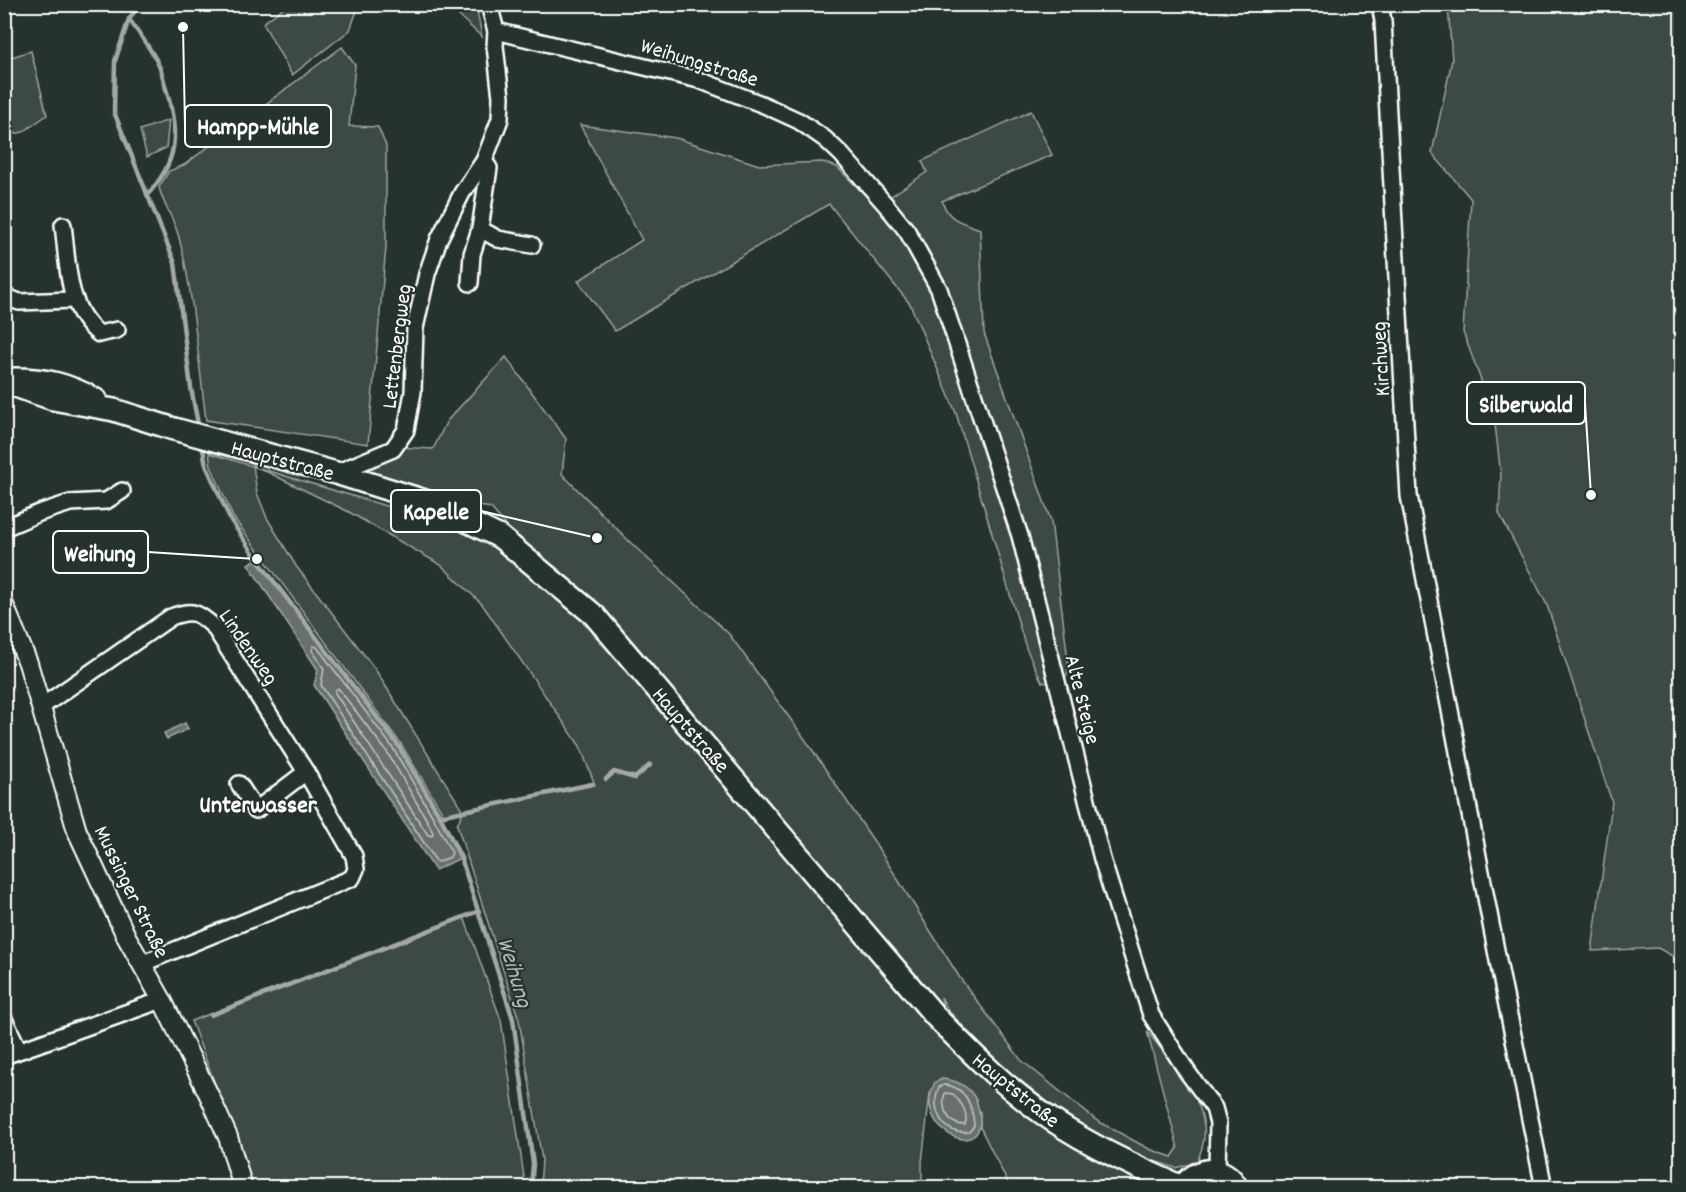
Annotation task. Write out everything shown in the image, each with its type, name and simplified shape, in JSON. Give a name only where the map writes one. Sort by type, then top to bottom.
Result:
[{"type":"main road","name":"Hauptstraße","points":[[4,380],[53,399],[114,410],[174,429],[336,473],[442,508],[500,537],[594,615],[936,1017],[984,1066],[1052,1120],[1130,1165],[1182,1187]]},
{"type":"main road","points":[[1182,1187],[1188,1179],[1206,1170],[1217,1171],[1228,1177],[1237,1188]]},
{"type":"street","points":[[489,4],[496,31]]},
{"type":"street","name":"Kirchweg","points":[[1380,4],[1386,66],[1409,496],[1497,960],[1544,1188]]},
{"type":"street","name":"Lettenbergweg","points":[[336,473],[393,449],[406,430],[413,392],[415,328],[427,274],[439,240],[458,202],[484,161],[500,119],[501,97],[495,46],[496,31]]},
{"type":"street","name":"Weihungstraße","points":[[496,31],[699,80],[799,121],[825,139],[841,154],[907,231]]},
{"type":"street","name":"Lettenbergweg","points":[[470,284],[472,254],[480,229],[489,168],[484,161]]},
{"type":"street","points":[[63,225],[74,300],[79,313],[89,327],[99,334],[117,330]]},
{"type":"street","points":[[480,229],[498,238],[532,245]]},
{"type":"street","name":"Alte Steige","points":[[907,231],[939,289],[1020,536],[1102,860],[1151,1016],[1214,1108],[1218,1123],[1217,1171]]},
{"type":"street","points":[[4,296],[19,302],[74,300]]},
{"type":"street","points":[[4,528],[49,509],[70,503],[105,501],[122,491]]},
{"type":"street","name":"Mussinger Straße","points":[[4,605],[28,663],[77,831],[114,911],[162,1000],[209,1095],[228,1137],[243,1188]]},
{"type":"street","name":"Lindenweg","points":[[41,707],[171,618],[186,611],[201,615],[214,627],[306,772],[354,856],[356,870],[352,878],[141,964]]},
{"type":"street","points":[[238,784],[256,810],[306,772]]},
{"type":"street","points":[[4,1019],[12,1053],[162,1000]]},
{"type":"shaded area","points":[[287,5],[359,5],[350,30],[292,75],[263,23]]},
{"type":"shaded area","points":[[447,5],[476,5],[482,37]]},
{"type":"shaded area","points":[[1448,5],[1681,5],[1681,961],[1658,948],[1592,951],[1612,802],[1547,605],[1499,513],[1501,476],[1494,415],[1463,332],[1471,199],[1432,153],[1452,60]]},
{"type":"shaded area","points":[[342,47],[355,65],[349,126],[378,127],[386,146],[386,247],[368,444],[206,420],[192,303],[183,257],[176,228],[159,187],[169,171],[184,165]]},
{"type":"shaded area","points":[[31,51],[47,115],[23,132],[5,136],[5,59]]},
{"type":"shaded area","points":[[1031,111],[1052,155],[942,201],[952,217],[980,229],[984,333],[1051,521],[1069,669],[1062,686],[1042,682],[1026,648],[956,413],[910,304],[829,204],[615,331],[578,281],[642,240],[580,125],[676,138],[759,165],[822,162],[837,167],[876,206],[927,172],[922,161]]},
{"type":"shaded area","points":[[169,120],[166,148],[147,157],[140,130]]},
{"type":"shaded area","points":[[506,357],[566,439],[562,474],[634,546],[729,634],[807,742],[873,840],[960,978],[1021,1060],[1096,1120],[1149,1149],[1172,1157],[1178,1148],[1147,1031],[1190,1088],[1201,1113],[1204,1136],[1197,1162],[1176,1168],[1126,1152],[1063,1116],[1030,1093],[988,1053],[948,1010],[941,997],[951,1048],[1025,1111],[1149,1187],[1010,1187],[980,1127],[980,1112],[930,1093],[922,1162],[922,1187],[540,1187],[542,1160],[519,1020],[457,825],[463,811],[595,785],[580,746],[482,604],[441,565],[349,512],[259,468],[466,530],[521,544],[491,508],[473,505],[454,506],[356,465],[398,447],[433,449],[447,421]]},
{"type":"shaded area","points":[[209,453],[253,466],[257,493],[267,518],[296,566],[375,669],[463,811],[444,815],[401,744],[233,517],[211,466]]},
{"type":"shaded area","points":[[464,917],[501,1020],[524,1177],[523,1187],[252,1187],[191,1021]]},
{"type":"water","points":[[257,559],[398,745],[440,816],[461,858],[435,870],[314,685],[318,670],[248,564]]},
{"type":"water","points":[[185,723],[188,729],[167,739],[164,733]]},
{"type":"water","points":[[942,1079],[962,1085],[976,1100],[980,1118],[978,1131],[970,1138],[960,1139],[949,1134],[939,1125],[932,1113],[930,1099],[935,1082]]},
{"type":"waterway","name":"Weihung","points":[[140,4],[129,19],[115,61],[114,112],[175,263],[191,388],[199,429]]},
{"type":"waterway","points":[[129,19],[160,69],[173,121],[173,147],[170,159],[165,171],[147,195]]},
{"type":"waterway","name":"Weihung","points":[[202,444],[206,465],[230,519],[257,559],[398,745],[440,816],[461,858],[513,1019],[533,1164],[531,1188]]},
{"type":"waterway","points":[[606,779],[614,772],[635,778],[650,765]]},
{"type":"waterway","points":[[440,816],[592,784]]},
{"type":"waterway","points":[[211,1015],[479,911]]},
{"type":"place","name":"Hampp-Mühle","points":[[183,27]]},
{"type":"place","name":"Silberwald","points":[[1591,495]]},
{"type":"place","name":"Kapelle","points":[[597,538]]},
{"type":"place","name":"Weihung","points":[[257,559]]},
{"type":"district","name":"Unterwasser","points":[[258,804]]}]
